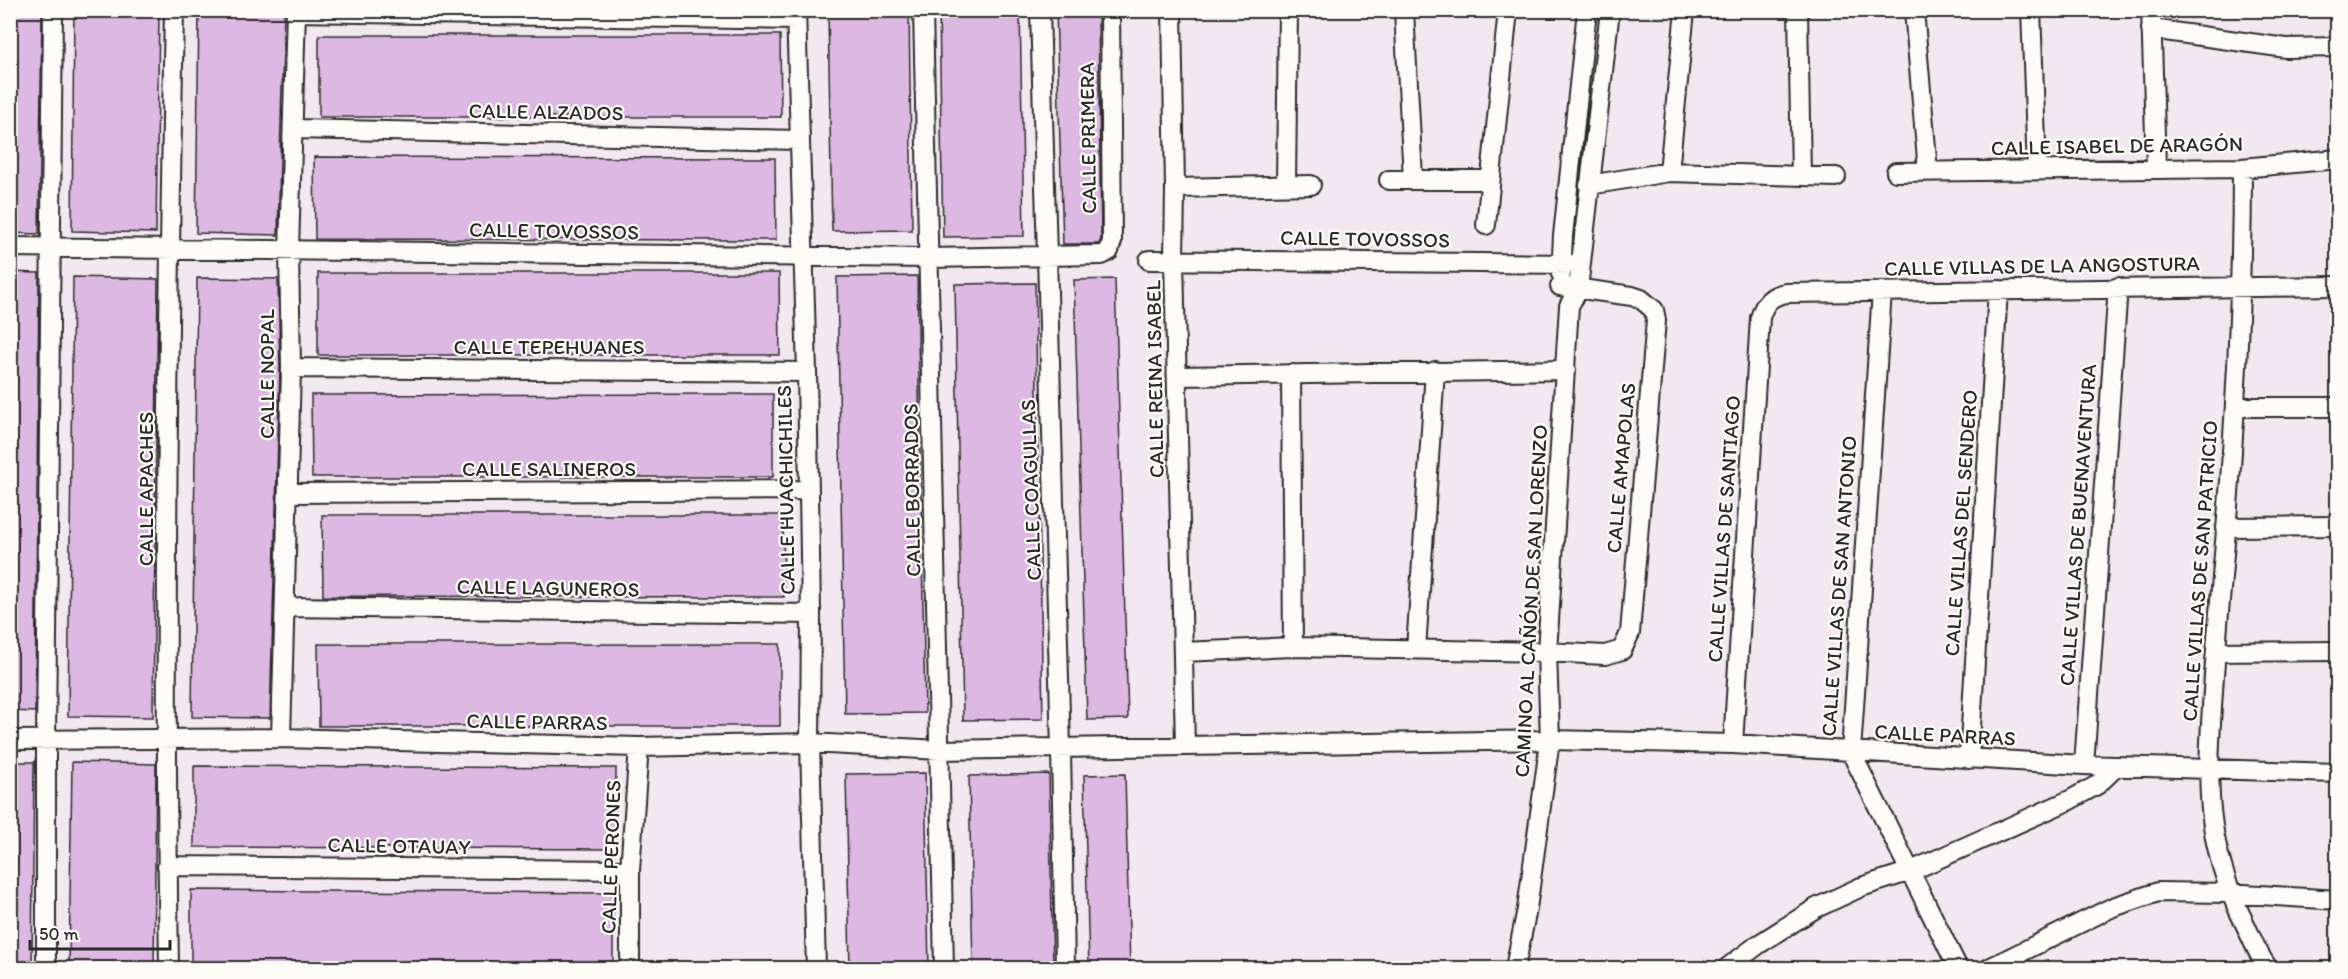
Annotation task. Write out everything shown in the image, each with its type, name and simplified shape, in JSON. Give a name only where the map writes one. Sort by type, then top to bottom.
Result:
[{"type":"street","points":[[46,969],[53,10]]},
{"type":"street","name":"CALLE APACHES","points":[[169,969],[166,740],[174,10]]},
{"type":"street","name":"CALLE BORRADOS","points":[[924,10],[944,969]]},
{"type":"street","name":"CALLE COAGULLAS","points":[[1040,10],[1065,969]]},
{"type":"street","name":"CALLE PRIMERA","points":[[1097,255],[1109,251],[1112,241],[1110,10]]},
{"type":"street","name":"CALLE REINA ISABEL","points":[[1172,10],[1176,188],[1174,259],[1185,747]]},
{"type":"street","points":[[1286,184],[1288,10]]},
{"type":"street","points":[[1404,10],[1413,179]]},
{"type":"street","points":[[1486,225],[1508,10]]},
{"type":"street","name":"CAMINO AL CAÑÓN DE SAN LORENZO","points":[[1570,263],[1563,236],[1587,10]]},
{"type":"street","name":"CAMINO AL CAÑÓN DE SAN LORENZO","points":[[1515,969],[1527,909],[1550,740],[1547,652],[1566,370],[1570,263],[1589,185],[1610,10]]},
{"type":"street","points":[[1669,172],[1686,10]]},
{"type":"street","points":[[1798,10],[1801,176]]},
{"type":"street","points":[[1914,10],[1928,171]]},
{"type":"street","points":[[2031,10],[2037,169]]},
{"type":"street","points":[[2151,10],[2156,167]]},
{"type":"street","points":[[296,11],[796,15]]},
{"type":"street","name":"CALLE NOPAL","points":[[281,738],[291,368],[290,250],[296,11]]},
{"type":"street","name":"CALLE HUACHICHILES","points":[[796,15],[807,372],[811,614],[810,743],[816,969]]},
{"type":"street","points":[[2151,29],[2286,48],[2337,47]]},
{"type":"street","name":"CALLE ALZADOS","points":[[293,129],[799,140]]},
{"type":"street","name":"CALLE ISABEL DE ARAGÓN","points":[[1896,172],[2156,167],[2242,168],[2337,159]]},
{"type":"street","name":"CALLE VILLAS DE SAN PATRICIO","points":[[2242,168],[2242,286],[2208,769],[2212,832],[2218,858],[2229,893],[2267,968]]},
{"type":"street","points":[[1589,185],[1669,172],[1836,177]]},
{"type":"street","points":[[1389,180],[1489,180]]},
{"type":"street","points":[[1176,188],[1311,185]]},
{"type":"street","name":"CALLE TOVOSSOS","points":[[10,247],[929,258],[1097,255]]},
{"type":"street","name":"CALLE TOVOSSOS","points":[[1149,260],[1570,263]]},
{"type":"street","name":"CALLE VILLAS DE LA ANGOSTURA","points":[[1760,318],[1763,307],[1769,299],[1779,294],[2118,287],[2337,286]]},
{"type":"street","name":"CALLE VILLAS DE BUENAVENTURA","points":[[2084,765],[2118,287]]},
{"type":"street","name":"CALLE AMAPOLAS","points":[[1547,652],[1605,656],[1622,650],[1630,633],[1656,320],[1654,310],[1641,299],[1569,288]]},
{"type":"street","name":"CALLE VILLAS DEL SENDERO","points":[[1969,759],[1998,290]]},
{"type":"street","name":"CALLE VILLAS DE SAN ANTONIO","points":[[1882,291],[1851,752],[1958,969]]},
{"type":"street","name":"CALLE VILLAS DE SANTIAGO","points":[[1733,744],[1760,318]]},
{"type":"street","name":"CALLE TEPEHUANES","points":[[291,368],[807,372]]},
{"type":"street","points":[[1178,376],[1566,370]]},
{"type":"street","points":[[1416,649],[1435,371]]},
{"type":"street","points":[[1291,374],[1293,647]]},
{"type":"street","points":[[2235,407],[2337,407]]},
{"type":"street","name":"CALLE SALINEROS","points":[[288,493],[809,490]]},
{"type":"street","points":[[2226,527],[2337,526]]},
{"type":"street","name":"CALLE LAGUNEROS","points":[[285,607],[811,614]]},
{"type":"street","points":[[1183,652],[1293,647],[1547,652]]},
{"type":"street","points":[[2216,652],[2337,651]]},
{"type":"street","name":"CALLE PARRAS","points":[[10,740],[281,738],[639,747],[810,743],[940,750],[1550,740],[1733,744],[2084,765],[2337,773]]},
{"type":"street","name":"CALLE PERONES","points":[[630,969],[630,870],[639,747]]},
{"type":"street","points":[[1727,969],[1759,944],[1816,908],[1861,887],[1911,871],[2070,800],[2097,785],[2117,765]]},
{"type":"street","name":"CALLE OTAUAY","points":[[167,866],[630,870]]},
{"type":"street","points":[[1989,969],[2113,907],[2158,892],[2229,893],[2337,900]]},
{"type":"building","points":[[10,10],[42,10],[39,234],[10,233]]},
{"type":"building","points":[[74,10],[159,10],[156,233],[72,231]]},
{"type":"building","points":[[199,10],[284,10],[278,235],[196,233]]},
{"type":"building","points":[[828,10],[909,10],[912,230],[832,231]]},
{"type":"building","points":[[939,10],[1020,10],[1024,236],[943,237]]},
{"type":"building","points":[[1056,10],[1098,10],[1101,239],[1099,244],[1063,244]]},
{"type":"building","points":[[319,35],[780,35],[781,117],[319,117]]},
{"type":"building","points":[[314,157],[775,158],[776,240],[315,239]]},
{"type":"building","points":[[10,272],[39,273],[35,712],[10,711]]},
{"type":"building","points":[[318,273],[779,273],[780,355],[318,355]]},
{"type":"building","points":[[917,276],[925,713],[845,714],[837,277]]},
{"type":"building","points":[[73,277],[158,279],[153,717],[68,716]]},
{"type":"building","points":[[197,278],[278,279],[280,368],[270,718],[192,717]]},
{"type":"building","points":[[1115,279],[1128,719],[1087,720],[1074,280]]},
{"type":"building","points":[[1035,283],[1043,719],[963,720],[955,284]]},
{"type":"building","points":[[773,394],[773,477],[312,477],[311,395]]},
{"type":"building","points":[[322,515],[783,515],[784,597],[323,596]]},
{"type":"building","points":[[318,644],[780,644],[780,726],[319,726]]},
{"type":"building","points":[[10,762],[34,762],[32,969],[10,969]]},
{"type":"building","points":[[72,762],[156,764],[154,969],[69,969]]},
{"type":"building","points":[[194,766],[616,768],[615,849],[194,847]]},
{"type":"building","points":[[925,773],[929,969],[850,969],[846,774]]},
{"type":"building","points":[[1049,774],[1053,969],[973,969],[969,776]]},
{"type":"building","points":[[1125,774],[1130,969],[1089,969],[1084,775]]},
{"type":"building","points":[[191,890],[613,893],[613,969],[191,969]]}]
